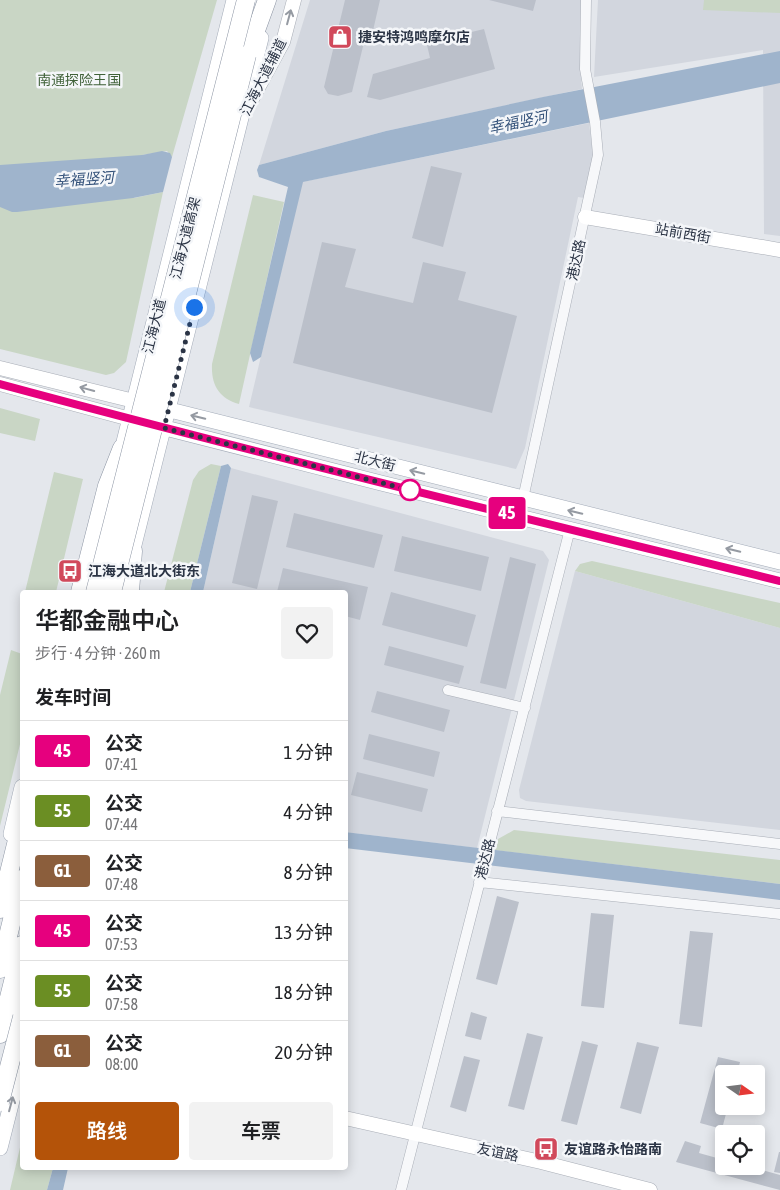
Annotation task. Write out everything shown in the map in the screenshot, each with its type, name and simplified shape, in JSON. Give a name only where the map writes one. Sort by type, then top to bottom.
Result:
[{"type":"highway","name":"江海大道高架","points":[[96,590],[246,0]]},
{"type":"highway","name":"江海大道高架","points":[[113,590],[261,0]]},
{"type":"highway","points":[[248,55],[269,0]]},
{"type":"highway","points":[[81,590],[107,486],[122,448]]},
{"type":"highway","points":[[130,590],[133,551]]},
{"type":"highway","points":[[0,909],[20,828]]},
{"type":"highway","points":[[0,969],[20,887]]},
{"type":"highway","points":[[8,1037],[20,958]]},
{"type":"highway","points":[[0,1102],[20,1025]]},
{"type":"main road","name":"江海大道","points":[[86,590],[234,0]]},
{"type":"main road","points":[[123,590],[269,0]]},
{"type":"main road","name":"北大街","points":[[134,401],[780,562]]},
{"type":"main road","name":"北大街","points":[[130,419],[780,581]]},
{"type":"main road","points":[[72,590],[99,484],[122,448]]},
{"type":"main road","points":[[133,551],[134,590]]},
{"type":"main road","points":[[0,876],[20,795]]},
{"type":"main road","points":[[0,934],[20,852]]},
{"type":"main road","points":[[0,1077],[8,1037],[20,996]]},
{"type":"main road","points":[[0,1148],[20,1068]]},
{"type":"street","name":"江海大道辅道","points":[[239,124],[283,42],[294,0]]},
{"type":"street","name":"港达路","points":[[519,516],[598,155],[596,122],[585,69],[586,0]]},
{"type":"street","name":"站前西街","points":[[585,217],[780,250]]},
{"type":"street","name":"北大街","points":[[0,368],[134,401]]},
{"type":"street","name":"北大街","points":[[0,384],[130,419]]},
{"type":"street","name":"港达路","points":[[401,1190],[570,528]]},
{"type":"street","points":[[448,690],[525,708]]},
{"type":"street","points":[[497,811],[780,844]]},
{"type":"street","points":[[479,882],[780,914]]},
{"type":"street","name":"友谊路","points":[[348,1119],[549,1164],[650,1190]]},
{"type":"shaded area","points":[[310,0],[582,0],[580,67],[582,89],[386,131],[259,165]]},
{"type":"shaded area","points":[[598,0],[780,0],[780,236],[764,234],[763,50],[594,77]]},
{"type":"shaded area","points":[[589,123],[593,155],[584,198],[578,197],[525,448],[516,469],[249,407],[302,182]]},
{"type":"shaded area","points":[[231,468],[543,551],[549,560],[477,848],[348,832],[348,590],[203,590]]},
{"type":"shaded area","points":[[575,571],[780,628],[780,830],[526,801],[520,798],[519,790]]},
{"type":"green space","name":"南通探险王国","points":[[0,0],[217,0],[172,157],[167,151],[142,155],[134,198],[163,192],[126,362],[114,373],[106,375],[0,349]]},
{"type":"green space","points":[[704,0],[780,0],[780,13],[703,10]]},
{"type":"green space","points":[[253,195],[284,202],[239,404],[226,398],[218,390],[213,378],[212,364]]},
{"type":"green space","points":[[0,408],[40,419],[35,441],[0,433]]},
{"type":"green space","points":[[211,464],[221,466],[190,590],[165,590],[193,480],[199,471]]},
{"type":"green space","points":[[54,472],[83,479],[56,590],[25,590]]},
{"type":"green space","points":[[592,561],[780,603],[780,628],[575,571],[580,564]]},
{"type":"green space","points":[[11,650],[20,653],[20,744],[0,826],[0,695]]},
{"type":"green space","points":[[514,830],[780,860],[780,884],[494,850],[498,839]]},
{"type":"green space","points":[[20,1148],[20,1170],[52,1170],[47,1190],[10,1190]]},
{"type":"water","name":"幸福竖河","points":[[780,51],[780,83],[303,182],[261,357],[253,362],[250,353],[288,187],[259,177],[257,170],[259,165],[386,131],[543,97]]},
{"type":"water","name":"幸福竖河","points":[[162,151],[170,153],[172,157],[163,192],[133,198],[17,212],[0,207],[0,165],[142,155]]},
{"type":"water","points":[[228,464],[231,468],[203,590],[190,590],[221,466]]},
{"type":"water","points":[[348,832],[780,884],[780,900],[348,848]]},
{"type":"water","points":[[52,1170],[68,1170],[63,1190],[47,1190]]},
{"type":"building","points":[[345,0],[380,0],[372,35],[366,34],[352,92],[338,96],[328,94],[324,87]]},
{"type":"building","points":[[489,0],[536,0],[533,11]]},
{"type":"building","points":[[438,28],[448,30],[455,36],[484,29],[495,69],[380,100],[367,97],[373,74],[430,58],[427,39],[433,30]]},
{"type":"building","points":[[431,166],[462,173],[443,247],[412,238]]},
{"type":"building","points":[[322,242],[356,249],[345,287],[413,303],[423,262],[466,272],[458,300],[517,316],[492,413],[293,363]]},
{"type":"building","points":[[252,495],[278,501],[257,589],[232,583]]},
{"type":"building","points":[[294,513],[383,535],[374,568],[286,547]]},
{"type":"building","points":[[402,536],[489,557],[481,591],[394,571]]},
{"type":"building","points":[[510,557],[536,564],[506,689],[480,683]]},
{"type":"building","points":[[283,568],[368,587],[360,620],[348,617],[348,590],[278,590]]},
{"type":"building","points":[[391,592],[476,615],[467,647],[382,625]]},
{"type":"building","points":[[389,646],[464,666],[459,684],[384,665]]},
{"type":"building","points":[[377,691],[450,710],[444,732],[371,712]]},
{"type":"building","points":[[369,734],[440,752],[434,777],[363,759]]},
{"type":"building","points":[[357,772],[428,789],[422,812],[351,795]]},
{"type":"building","points":[[497,896],[519,902],[497,985],[476,979]]},
{"type":"building","points":[[591,913],[614,915],[604,1008],[581,1006]]},
{"type":"building","points":[[690,931],[713,933],[702,1027],[679,1024]]},
{"type":"building","points":[[471,1012],[487,1017],[481,1040],[465,1036]]},
{"type":"building","points":[[527,1033],[543,1037],[524,1110],[508,1106]]},
{"type":"building","points":[[582,1041],[598,1045],[577,1125],[561,1121]]},
{"type":"building","points":[[637,1042],[659,1047],[641,1114],[620,1108]]},
{"type":"building","points":[[464,1056],[480,1060],[466,1112],[450,1107]]},
{"type":"building","points":[[718,1057],[740,1062],[739,1065],[716,1065]]},
{"type":"building","points":[[715,1068],[715,1115],[726,1115],[723,1125],[715,1125],[715,1127],[700,1123]]},
{"type":"building","points":[[685,1141],[701,1146],[699,1153],[715,1157],[715,1172],[676,1162]]},
{"type":"building","points":[[780,1152],[780,1173],[774,1172]]},
{"type":"building","points":[[765,1171],[780,1175],[780,1190],[724,1175],[765,1175]]},
{"type":"bus line","name":"45","points":[[0,384],[381,483],[780,581]]},
{"type":"place","name":"捷安特鸿鸣摩尔店","points":[[340,37]]},
{"type":"place","name":"江海大道北大街东","points":[[70,571]]},
{"type":"place","name":"友谊路永怡路南","points":[[546,1149]]},
{"type":"route","points":[[194,307],[164,428],[418,492],[410,490]]}]
